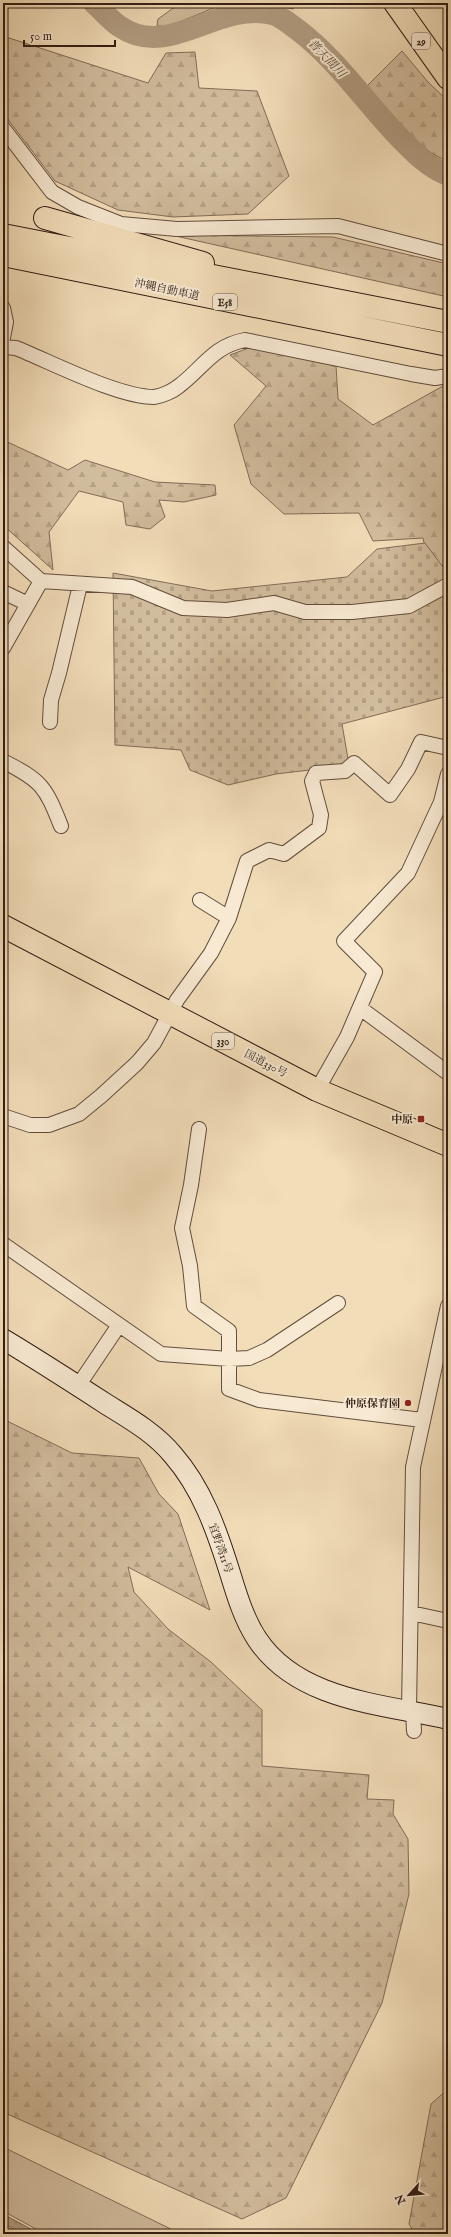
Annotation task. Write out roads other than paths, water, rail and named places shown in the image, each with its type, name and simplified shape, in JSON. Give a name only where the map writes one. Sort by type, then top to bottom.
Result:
[{"type":"main road","name":"29","points":[[395,3],[448,78]]},
{"type":"main road","points":[[45,218],[126,239],[220,268],[247,284]]},
{"type":"main road","name":"沖縄自動車道","points":[[3,235],[247,284],[448,322]]},
{"type":"main road","name":"沖縄自動車道","points":[[3,255],[448,345]]},
{"type":"main road","name":"国道330号","points":[[3,926],[317,1090],[448,1146]]},
{"type":"street","points":[[3,128],[52,192],[78,207],[121,224],[177,229],[338,226],[448,254]]},
{"type":"street","points":[[3,308],[6,322],[3,338]]},
{"type":"street","points":[[3,347],[16,348],[106,385],[136,395],[155,397],[179,386],[213,353],[230,343],[245,340],[411,374],[435,378],[448,376]]},
{"type":"street","points":[[3,547],[41,581],[80,585],[132,587],[183,608],[227,610],[274,603],[305,612],[352,612],[409,606],[448,585]]},
{"type":"street","points":[[3,648],[41,581]]},
{"type":"street","points":[[50,722],[51,700],[80,585]]},
{"type":"street","points":[[3,592],[28,604]]},
{"type":"street","points":[[3,1116],[30,1125],[49,1125],[79,1114],[137,1063],[154,1043],[170,1013],[211,953],[229,918],[247,861],[270,850],[284,854],[319,828],[321,815],[312,781],[316,772],[345,771],[354,763],[390,795],[408,770],[421,742],[448,748]]},
{"type":"street","points":[[3,761],[30,775],[48,793],[61,826]]},
{"type":"street","points":[[317,1090],[347,1037],[375,972],[344,941],[408,873],[441,802],[448,774]]},
{"type":"street","points":[[200,900],[229,918]]},
{"type":"street","points":[[360,1008],[448,1073]]},
{"type":"street","points":[[199,1129],[191,1185],[182,1228],[190,1266],[194,1306],[230,1331],[229,1389],[259,1400],[422,1420]]},
{"type":"street","points":[[3,1244],[160,1354],[229,1359],[249,1358],[267,1350],[338,1303]]},
{"type":"street","points":[[414,1731],[411,1711],[413,1467],[422,1420],[445,1340],[448,1306]]},
{"type":"street","points":[[78,1386],[119,1325]]},
{"type":"street","name":"宜野湾11号","points":[[3,1339],[144,1428],[173,1454],[188,1474],[198,1492],[218,1537],[246,1618],[266,1650],[299,1678],[319,1688],[366,1703],[448,1719]]},
{"type":"street","points":[[411,1613],[448,1621]]},
{"type":"water","points":[[3,2214],[40,2234],[23,2234],[3,2223]]},
{"type":"waterway","name":"普天間川","points":[[94,3],[119,26],[138,35],[156,37],[175,34],[232,15],[252,12],[276,15],[312,41],[414,152],[440,172],[448,175]]},
{"type":"place","name":"中原","points":[[421,1119]]},
{"type":"place","name":"仲原保育園","points":[[408,1403]]}]
